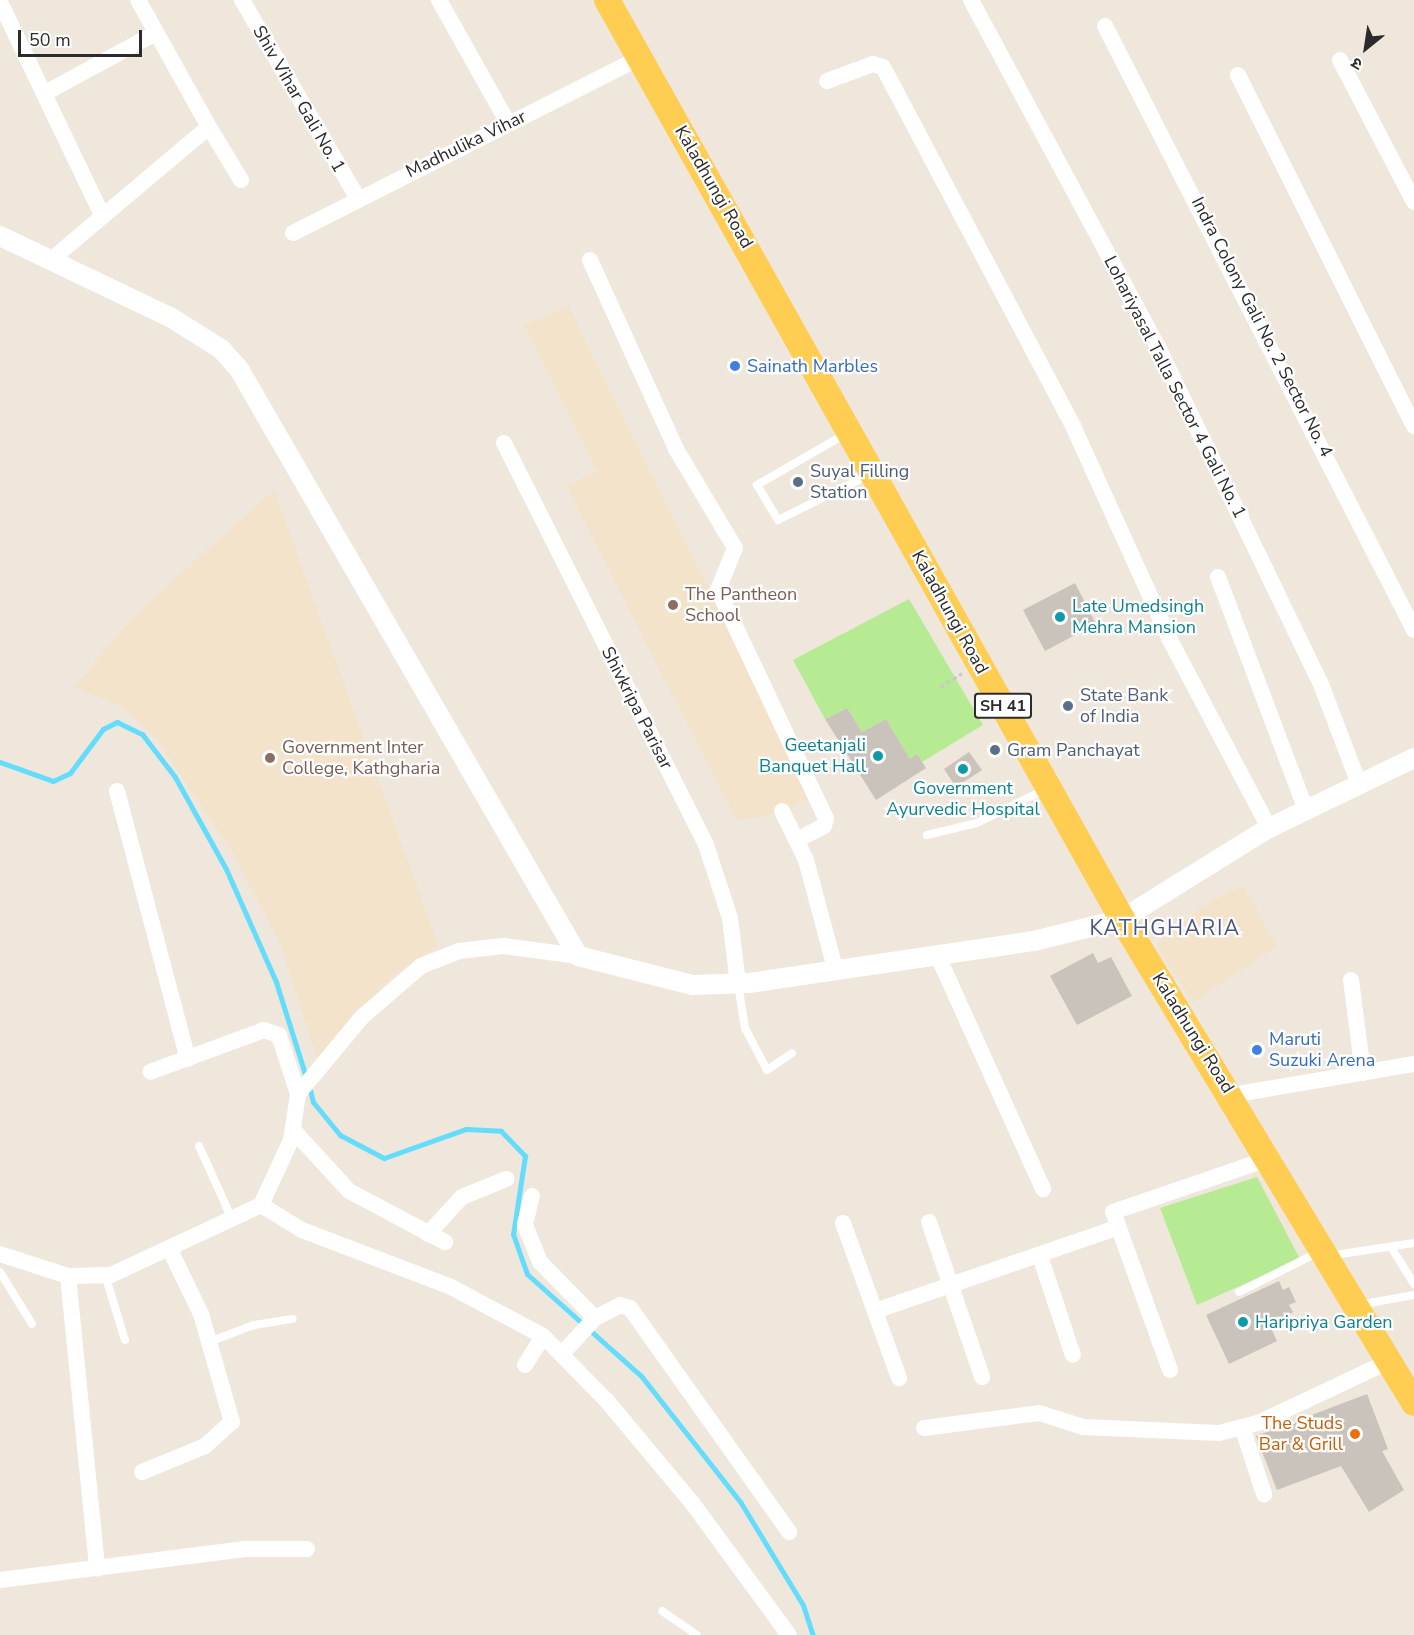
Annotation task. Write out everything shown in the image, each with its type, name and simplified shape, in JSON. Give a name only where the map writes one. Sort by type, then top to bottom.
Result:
[{"type":"main road","name":"Kaladhungi Road","points":[[608,0],[852,430],[1122,919],[1271,1158],[1405,1382]]},
{"type":"street","points":[[138,0],[241,180]]},
{"type":"street","name":"Shiv Vihar Gali No. 1","points":[[242,0],[357,197]]},
{"type":"street","points":[[439,0],[508,123]]},
{"type":"street","name":"Lohariyasal Talla Sector 4 Gali No. 1","points":[[971,0],[1158,347],[1322,687],[1359,784]]},
{"type":"street","points":[[0,2],[103,218]]},
{"type":"street","name":"Indra Colony Gali No. 2 Sector No. 4","points":[[1105,26],[1414,630]]},
{"type":"street","points":[[45,93],[156,33]]},
{"type":"street","name":"Madhulika Vihar","points":[[294,233],[357,197],[640,58]]},
{"type":"street","points":[[1340,60],[1414,202]]},
{"type":"street","points":[[828,81],[873,64],[883,68],[1073,426],[1170,640],[1269,828]]},
{"type":"street","points":[[1238,75],[1414,426]]},
{"type":"street","points":[[52,259],[209,127]]},
{"type":"street","points":[[0,236],[52,259],[197,333],[239,369],[578,956]]},
{"type":"street","points":[[590,260],[676,449],[735,548],[718,590],[826,818],[824,826],[797,840]]},
{"type":"street","name":"Shivkripa Parisar","points":[[504,443],[706,845],[730,918],[738,984]]},
{"type":"street","points":[[1218,577],[1306,810]]},
{"type":"street","points":[[298,1094],[370,1010],[421,966],[459,951],[503,946],[578,956],[693,986],[738,984],[1034,941],[1122,919],[1269,828],[1414,758]]},
{"type":"street","points":[[117,791],[189,1059]]},
{"type":"street","points":[[782,811],[797,840],[836,969]]},
{"type":"street","points":[[937,954],[1043,1189]]},
{"type":"street","points":[[1351,980],[1363,1073]]},
{"type":"street","points":[[0,1254],[68,1276],[105,1275],[170,1250],[261,1205],[294,1131],[298,1094],[279,1035],[272,1031],[150,1072]]},
{"type":"street","points":[[1232,1095],[1414,1064]]},
{"type":"street","points":[[294,1131],[336,1181],[445,1242]]},
{"type":"street","points":[[1170,1370],[1116,1228],[1115,1210],[1271,1158]]},
{"type":"street","points":[[428,1234],[462,1197],[506,1179]]},
{"type":"street","points":[[532,1196],[525,1225],[540,1262],[590,1326]]},
{"type":"street","points":[[261,1205],[302,1230],[371,1261],[451,1287],[543,1336],[562,1354],[693,1503],[786,1634]]},
{"type":"street","points":[[929,1222],[982,1377]]},
{"type":"street","points":[[843,1223],[899,1378]]},
{"type":"street","points":[[875,1311],[1116,1228]]},
{"type":"street","points":[[142,1472],[205,1446],[231,1425],[209,1342],[170,1250]]},
{"type":"street","points":[[1040,1256],[1073,1355]]},
{"type":"street","points":[[68,1276],[97,1569]]},
{"type":"street","points":[[562,1354],[590,1326],[620,1305],[630,1308],[789,1532]]},
{"type":"street","points":[[525,1365],[543,1336]]},
{"type":"street","points":[[924,1428],[1029,1413],[1083,1427],[1134,1425],[1177,1435],[1242,1427],[1405,1382]]},
{"type":"street","points":[[1242,1427],[1264,1494]]},
{"type":"street","points":[[0,1580],[247,1549],[307,1549]]},
{"type":"lane","points":[[852,430],[757,485],[778,520],[874,472]]},
{"type":"lane","points":[[927,835],[977,823],[1049,787]]},
{"type":"lane","points":[[738,984],[745,1028],[767,1070],[792,1053]]},
{"type":"lane","points":[[199,1146],[232,1219]]},
{"type":"lane","points":[[1239,1292],[1326,1252],[1414,1244]]},
{"type":"lane","points":[[1391,1247],[1414,1284]]},
{"type":"lane","points":[[0,1272],[32,1324]]},
{"type":"lane","points":[[105,1275],[124,1340]]},
{"type":"lane","points":[[1357,1305],[1414,1295]]},
{"type":"lane","points":[[209,1342],[254,1325],[293,1319]]},
{"type":"lane","points":[[662,1611],[697,1635]]},
{"type":"shaded area","name":"The Pantheon School","points":[[568,306],[812,797],[777,814],[736,820],[567,487],[597,471],[524,325]]},
{"type":"shaded area","name":"Government Inter College, Kathgharia","points":[[274,490],[438,945],[391,977],[319,1064],[282,948],[237,860],[156,738],[122,707],[75,687],[132,618]]},
{"type":"shaded area","points":[[1243,886],[1277,946],[1193,1002],[1156,945],[1203,906]]},
{"type":"green space","points":[[909,599],[983,725],[922,762],[917,754],[910,759],[886,719],[862,732],[847,708],[825,719],[793,660]]},
{"type":"green space","points":[[1257,1177],[1300,1259],[1197,1305],[1160,1208]]},
{"type":"building","name":"Late Umedsingh Mehra Mansion","points":[[1075,583],[1096,624],[1045,651],[1023,610]]},
{"type":"building","name":"Geetanjali Banquet Hall","points":[[847,708],[862,732],[886,719],[910,759],[917,754],[926,768],[876,800],[825,719]]},
{"type":"building","name":"Government Ayurvedic Hospital","points":[[969,752],[982,770],[956,787],[944,769]]},
{"type":"building","points":[[1093,953],[1098,963],[1111,957],[1132,996],[1077,1025],[1050,976]]},
{"type":"building","name":"Haripriya Garden","points":[[1279,1281],[1283,1290],[1289,1287],[1296,1302],[1289,1305],[1293,1312],[1271,1328],[1277,1341],[1229,1364],[1206,1315]]},
{"type":"building","points":[[1367,1394],[1388,1449],[1382,1451],[1404,1490],[1369,1512],[1341,1466],[1277,1490],[1256,1436]]},
{"type":"waterway","points":[[0,762],[53,781],[70,773],[103,729],[117,722],[142,734],[175,777],[226,869],[276,982],[306,1077]]},
{"type":"waterway","points":[[309,1086],[313,1102],[340,1135],[384,1158],[466,1129],[501,1131],[525,1156],[513,1234],[527,1274],[642,1377],[741,1503],[803,1605],[813,1635]]},
{"type":"place","name":"Sainath Marbles","points":[[735,366]]},
{"type":"place","name":"Suyal Filling Station","points":[[798,482]]},
{"type":"place","name":"The Pantheon School","points":[[673,605]]},
{"type":"place","name":"Late Umedsingh Mehra Mansion","points":[[1060,617]]},
{"type":"place","name":"State Bank of India","points":[[1068,706]]},
{"type":"place","name":"Gram Panchayat","points":[[995,750]]},
{"type":"place","name":"Geetanjali Banquet Hall","points":[[878,756]]},
{"type":"place","name":"Government Inter College, Kathgharia","points":[[270,758]]},
{"type":"place","name":"Government Ayurvedic Hospital","points":[[963,769]]},
{"type":"place","name":"Maruti Suzuki Arena","points":[[1257,1050]]},
{"type":"place","name":"Haripriya Garden","points":[[1243,1322]]},
{"type":"place","name":"The Studs Bar & Grill","points":[[1355,1434]]},
{"type":"district","name":"KATHGHARIA","points":[[1165,928]]}]
